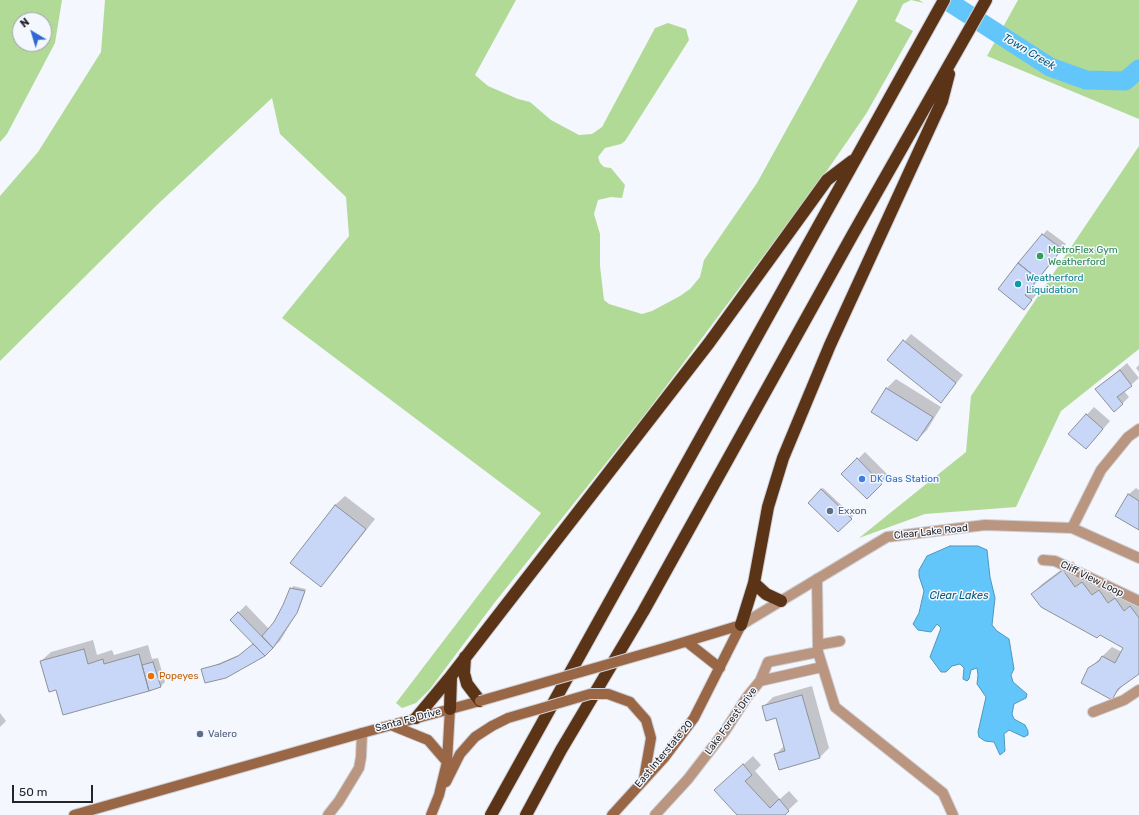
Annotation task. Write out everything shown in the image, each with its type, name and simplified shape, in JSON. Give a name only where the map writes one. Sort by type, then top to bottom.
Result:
[{"type":"highway","points":[[491,815],[944,0]]},
{"type":"highway","points":[[526,815],[561,750],[643,612],[849,240],[986,0]]},
{"type":"highway","points":[[741,625],[754,583],[768,507],[783,458],[830,345],[942,101],[953,60]]},
{"type":"highway","points":[[416,718],[451,676],[709,343],[827,180],[857,158]]},
{"type":"highway","points":[[754,583],[766,594],[781,601]]},
{"type":"highway","points":[[465,657],[465,678],[480,701]]},
{"type":"highway","points":[[450,709],[451,676]]},
{"type":"main road","name":"Santa Fe Drive","points":[[74,815],[668,648],[741,625]]},
{"type":"main road","name":"East Interstate 20","points":[[612,815],[644,778],[664,758],[694,718],[741,625]]},
{"type":"main road","points":[[687,642],[720,668]]},
{"type":"main road","points":[[431,815],[439,795],[460,754],[476,737],[492,726],[508,718],[590,694],[608,694],[630,702],[646,720],[651,738],[644,778]]},
{"type":"main road","points":[[439,795],[447,762],[450,709]]},
{"type":"main road","points":[[391,725],[428,740],[447,762]]},
{"type":"street","points":[[1072,528],[1101,470],[1128,437],[1139,429]]},
{"type":"street","name":"Clear Lake Road","points":[[741,625],[887,537],[985,526],[1072,528],[1139,558]]},
{"type":"street","name":"Cliff View Loop","points":[[1043,560],[1055,561],[1139,602]]},
{"type":"street","points":[[817,579],[818,648],[834,707],[943,793],[953,815]]},
{"type":"street","points":[[818,648],[840,641]]},
{"type":"street","name":"Lake Forest Drive","points":[[655,815],[688,779],[725,731],[747,697],[760,682],[768,662],[818,648]]},
{"type":"street","points":[[760,682],[822,667]]},
{"type":"street","points":[[1093,712],[1124,700],[1139,690]]},
{"type":"street","points":[[328,815],[339,801],[359,768],[362,733]]},
{"type":"green space","points":[[0,0],[62,0],[55,43],[52,49],[52,12],[12,12],[12,52],[50,52],[7,134],[0,142]]},
{"type":"green space","points":[[105,0],[516,0],[475,75],[488,86],[518,99],[530,102],[551,120],[579,135],[592,134],[602,127],[655,28],[668,23],[686,29],[689,40],[625,141],[621,144],[605,148],[598,157],[600,163],[604,167],[611,168],[625,185],[622,198],[611,197],[598,200],[594,214],[600,234],[600,266],[604,300],[609,304],[642,314],[652,311],[680,296],[690,289],[700,277],[704,260],[757,183],[858,0],[911,0],[903,4],[895,21],[913,31],[866,114],[826,172],[646,413],[495,602],[430,689],[416,703],[402,708],[396,703],[541,513],[282,318],[349,236],[346,197],[280,134],[272,98],[158,204],[0,361],[0,196],[38,152],[101,52]]},
{"type":"green space","points":[[911,0],[919,0],[924,3]]},
{"type":"green space","points":[[1018,0],[1139,0],[1139,119],[987,56]]},
{"type":"green space","points":[[1139,146],[1139,349],[1061,411],[1016,507],[925,514],[859,538],[966,452],[971,396]]},
{"type":"water","name":"Clear Lakes","points":[[950,546],[978,546],[987,550],[990,577],[995,598],[992,625],[997,631],[1009,639],[1014,669],[1011,675],[1013,682],[1027,694],[1026,698],[1014,704],[1012,714],[1014,719],[1025,725],[1028,735],[1024,737],[1009,730],[1004,734],[1005,751],[1000,755],[994,742],[985,741],[979,737],[978,732],[986,697],[977,684],[977,668],[971,670],[967,681],[963,679],[964,668],[960,664],[952,666],[946,672],[941,672],[930,657],[941,628],[937,624],[931,632],[918,630],[913,624],[919,613],[924,591],[919,576],[919,570],[927,556]]},
{"type":"building","name":"MetroFlex Gym Weatherford","points":[[1042,234],[1062,249],[1038,279],[1018,263]]},
{"type":"building","name":"Weatherford Liquidation","points":[[1018,263],[1038,279],[1025,295],[1032,300],[1024,310],[998,289]]},
{"type":"building","points":[[903,340],[956,383],[941,403],[887,360]]},
{"type":"building","points":[[1120,370],[1132,386],[1117,397],[1123,404],[1114,412],[1095,389]]},
{"type":"building","points":[[886,388],[933,417],[917,441],[871,412]]},
{"type":"building","points":[[1086,414],[1103,429],[1086,449],[1068,434]]},
{"type":"building","name":"DK Gas Station","points":[[857,458],[882,484],[867,499],[841,474]]},
{"type":"building","name":"Exxon","points":[[821,489],[852,519],[838,532],[808,503]]},
{"type":"building","points":[[1128,494],[1139,501],[1139,530],[1115,516]]},
{"type":"building","points":[[335,505],[366,529],[321,587],[290,563]]},
{"type":"building","points":[[1063,570],[1075,587],[1082,582],[1092,595],[1099,590],[1108,603],[1115,598],[1124,611],[1130,606],[1139,618],[1139,674],[1118,689],[1112,700],[1081,683],[1088,668],[1099,661],[1102,656],[1115,663],[1123,648],[1100,635],[1097,638],[1041,607],[1031,594]]},
{"type":"building","points":[[290,588],[305,591],[297,613],[273,648],[262,636],[274,622]]},
{"type":"building","points":[[238,612],[273,648],[265,656],[230,620]]},
{"type":"building","points":[[253,644],[265,656],[226,678],[205,683],[201,669],[220,664],[238,656]]},
{"type":"building","points":[[84,649],[88,664],[103,659],[104,664],[139,654],[149,691],[63,715],[56,690],[49,692],[40,661]]},
{"type":"building","name":"Popeyes","points":[[153,662],[161,687],[149,691],[142,665]]},
{"type":"building","points":[[802,695],[820,758],[779,770],[774,754],[785,751],[776,718],[766,721],[762,706]]},
{"type":"building","points":[[743,764],[752,775],[745,781],[770,808],[779,799],[789,811],[785,815],[737,815],[714,790]]},
{"type":"waterway","name":"Town Creek","points":[[946,0],[1050,67],[1086,80],[1125,81],[1139,69]]},
{"type":"place","name":"MetroFlex Gym Weatherford","points":[[1040,256]]},
{"type":"place","name":"Weatherford Liquidation","points":[[1018,284]]},
{"type":"place","name":"DK Gas Station","points":[[862,479]]},
{"type":"place","name":"Exxon","points":[[830,511]]},
{"type":"place","name":"Popeyes","points":[[151,676]]},
{"type":"place","name":"Valero","points":[[200,734]]}]
